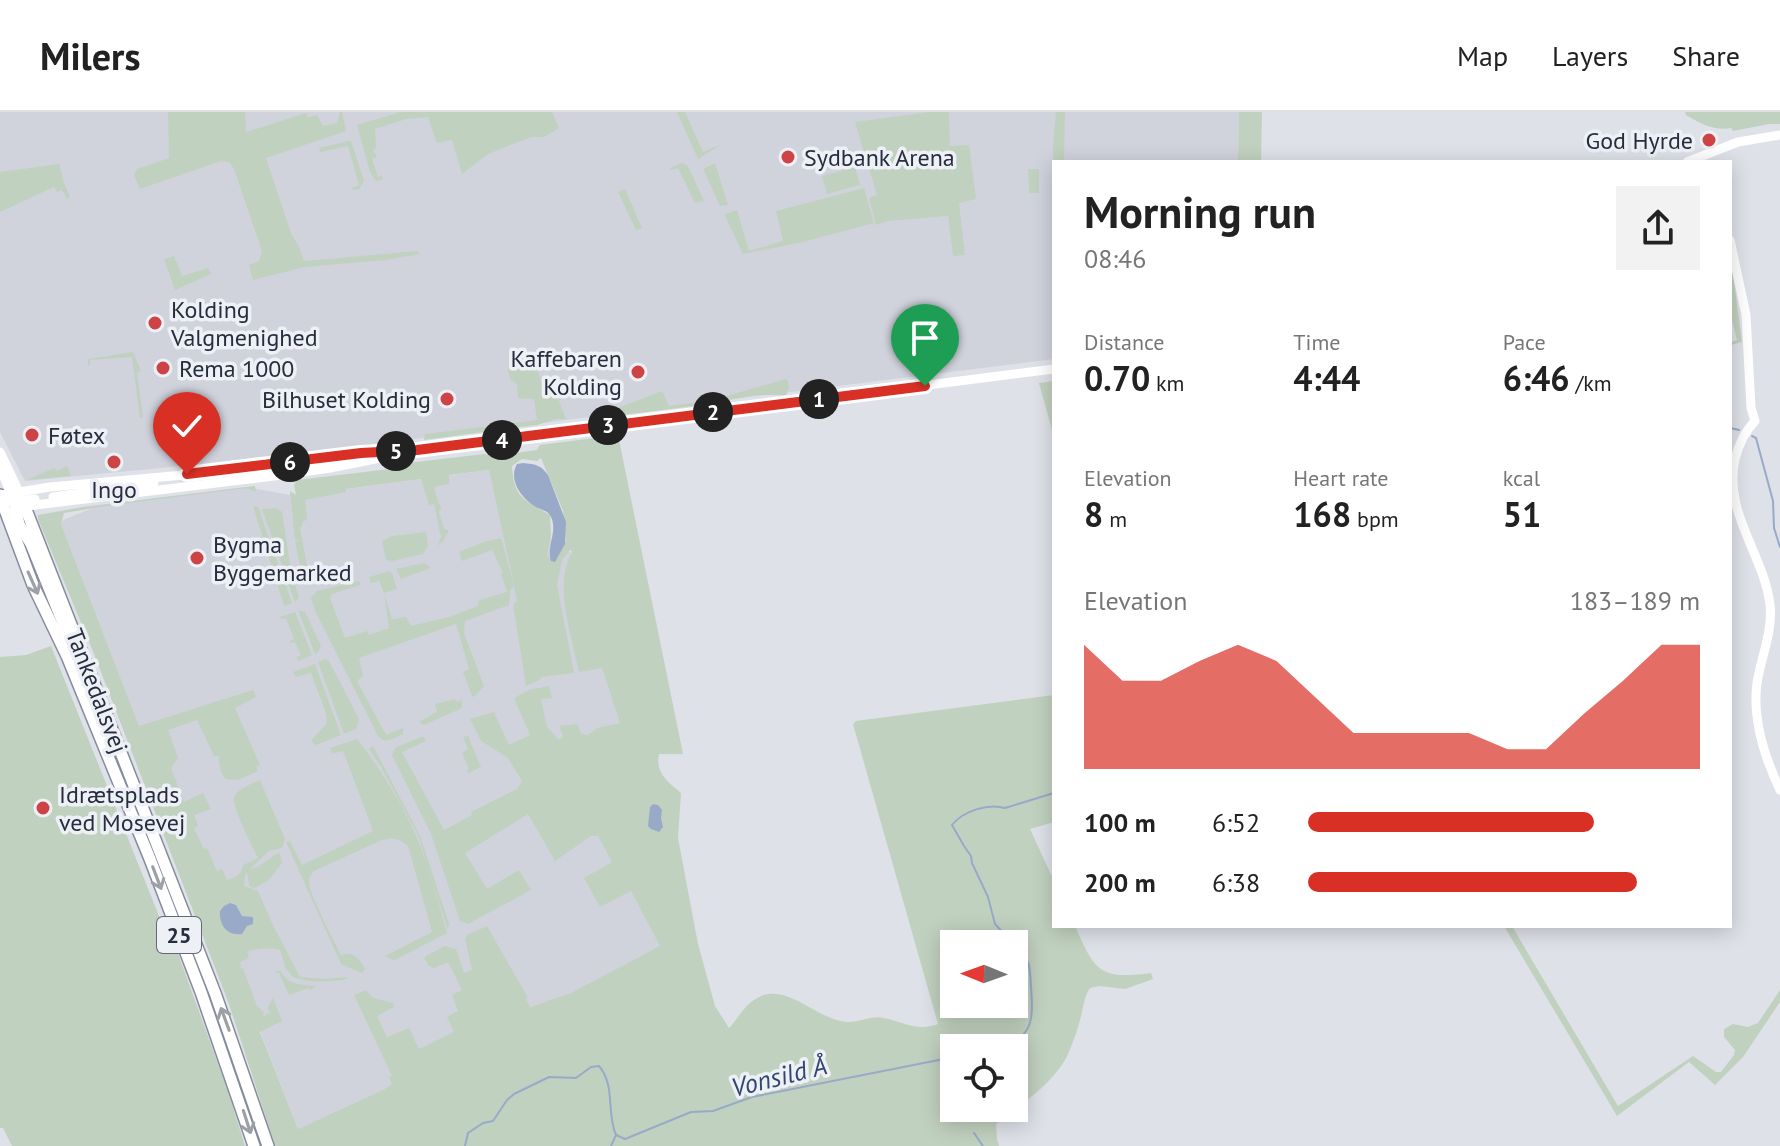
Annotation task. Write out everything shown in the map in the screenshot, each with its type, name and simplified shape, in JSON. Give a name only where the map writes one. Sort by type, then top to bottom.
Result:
[{"type":"highway","name":"Tankedalsvej","points":[[10,501],[82,650],[225,1020],[268,1146]]},
{"type":"highway","name":"Tankedalsvej","points":[[10,501],[33,585],[67,656],[150,859],[201,992],[254,1146]]},
{"type":"main road","points":[[1707,158],[1742,141],[1780,135]]},
{"type":"main road","points":[[1732,248],[1746,315],[1751,408],[1755,421],[1741,440],[1732,488],[1770,606],[1757,682],[1757,710],[1765,750],[1780,790]]},
{"type":"main road","points":[[10,501],[71,485],[361,453],[417,450],[1052,369]]},
{"type":"main road","points":[[10,501],[282,475],[417,450]]},
{"type":"main road","points":[[0,452],[10,501]]},
{"type":"main road","points":[[282,475],[293,466],[343,459],[361,453]]},
{"type":"main road","points":[[190,486],[196,481],[272,470],[281,463]]},
{"type":"main road","points":[[0,467],[10,501]]},
{"type":"shaded area","points":[[0,112],[1239,112],[1238,160],[1052,160],[1052,359],[215,464],[25,481],[0,432]]},
{"type":"shaded area","points":[[489,470],[497,504],[573,554],[629,749],[671,969],[584,987],[530,1007],[538,1028],[384,1090],[298,1129],[61,524],[63,520],[100,505],[246,487],[296,496]]},
{"type":"green space","points":[[168,112],[245,112],[246,132],[306,113],[308,117],[317,115],[323,126],[337,123],[342,112],[346,131],[266,158],[291,233],[304,261],[418,251],[419,254],[305,267],[253,280],[249,265],[259,261],[262,251],[229,162],[221,161],[140,189],[134,175],[137,169],[169,158]]},
{"type":"green space","points":[[400,112],[552,112],[559,128],[544,137],[531,137],[488,154],[462,174],[452,140],[437,143],[428,117],[406,119],[375,129],[376,148],[373,150],[377,157],[372,159],[378,177],[382,176],[383,179],[376,181],[370,172],[357,125]]},
{"type":"green space","points":[[677,112],[685,112],[703,152],[722,144],[698,159]]},
{"type":"green space","points":[[949,112],[950,146],[969,145],[976,199],[959,203],[965,255],[953,256],[948,216],[888,221],[876,225],[869,198],[877,195],[855,122]]},
{"type":"green space","points":[[1056,112],[1065,112],[1064,160],[1053,160]]},
{"type":"green space","points":[[1239,112],[1262,112],[1261,160],[1238,160]]},
{"type":"green space","points":[[1685,112],[1780,112],[1780,124],[1733,131],[1731,128],[1708,126]]},
{"type":"green space","points":[[351,141],[364,181],[359,189],[353,190],[359,185],[348,146],[320,152],[319,148]]},
{"type":"green space","points":[[682,163],[688,166],[704,201],[695,203],[678,168],[670,170]]},
{"type":"green space","points":[[715,163],[728,205],[720,206],[703,169]]},
{"type":"green space","points":[[59,164],[70,197],[67,199],[62,190],[57,192],[54,187],[0,212],[0,172]]},
{"type":"green space","points":[[855,167],[860,185],[827,194],[822,176]]},
{"type":"green space","points":[[1028,169],[1039,169],[1039,193],[1029,193]]},
{"type":"green space","points":[[864,188],[874,223],[803,242],[743,254],[725,216],[737,210],[749,251],[783,241],[776,211]]},
{"type":"green space","points":[[625,189],[642,228],[636,230],[618,192]]},
{"type":"green space","points":[[174,256],[182,276],[208,268],[211,274],[175,290],[164,259]]},
{"type":"green space","points":[[1732,267],[1742,342],[1732,345],[1737,340],[1732,320]]},
{"type":"green space","points":[[133,352],[141,371],[137,372],[143,418],[140,418],[132,357],[90,360],[88,365],[88,359]]},
{"type":"green space","points":[[527,359],[535,364],[545,393],[558,398],[566,419],[424,440],[425,434],[537,420],[534,399],[518,398],[517,384],[510,379],[508,369],[515,360]]},
{"type":"green space","points":[[786,379],[789,388],[786,395],[755,395],[614,416],[613,410],[662,391],[669,406],[713,400]]},
{"type":"green space","points":[[1052,381],[1052,430],[1039,383]]},
{"type":"green space","points":[[618,435],[683,754],[659,754],[659,767],[681,793],[678,838],[698,944],[715,1006],[729,1028],[754,1000],[777,994],[835,1020],[847,1022],[879,1017],[917,1027],[938,1024],[853,724],[856,721],[1052,695],[1052,823],[1030,829],[1052,877],[1052,928],[1076,928],[1088,953],[1101,969],[1120,975],[1151,973],[1153,979],[1125,989],[1090,988],[1062,1065],[1028,1099],[1028,1034],[940,1034],[940,1122],[999,1122],[996,1124],[999,1146],[275,1146],[229,1004],[38,515],[255,486],[256,492],[246,488],[64,513],[61,524],[139,726],[253,690],[256,697],[235,708],[260,765],[256,767],[258,771],[238,780],[226,779],[220,769],[219,756],[214,756],[197,720],[168,730],[178,758],[171,768],[184,802],[203,793],[211,809],[194,815],[198,826],[194,828],[217,871],[222,869],[227,880],[240,873],[243,865],[258,858],[239,818],[234,798],[241,789],[260,780],[285,839],[282,848],[269,851],[249,870],[278,853],[282,863],[269,880],[254,888],[249,886],[247,872],[244,886],[258,891],[300,977],[347,977],[320,981],[293,977],[286,969],[280,950],[276,949],[247,951],[249,958],[240,962],[257,1006],[264,1012],[263,1016],[271,1012],[268,1007],[273,998],[281,1018],[282,1021],[260,1032],[298,1129],[392,1084],[389,1077],[392,1076],[354,995],[366,990],[373,998],[393,1003],[394,1007],[377,1016],[387,1037],[409,1028],[419,1049],[454,1032],[447,1017],[458,1011],[452,995],[462,990],[448,962],[434,968],[424,958],[445,946],[456,949],[464,973],[472,970],[465,939],[467,935],[487,926],[528,998],[530,1007],[571,993],[660,946],[631,891],[600,907],[584,878],[612,862],[598,836],[591,836],[555,861],[528,814],[465,853],[487,889],[519,870],[531,890],[468,924],[460,921],[431,834],[392,755],[395,748],[423,736],[426,741],[402,752],[444,830],[472,815],[471,812],[517,789],[522,781],[508,758],[481,741],[470,719],[494,712],[509,745],[530,735],[514,698],[529,690],[549,686],[552,698],[541,699],[547,727],[559,740],[563,736],[559,726],[577,724],[581,733],[588,735],[597,728],[620,723],[602,668],[579,672],[564,595],[564,580],[572,552],[570,550],[562,560],[557,585],[574,673],[541,677],[526,686],[513,604],[517,602],[514,586],[510,591],[509,605],[465,621],[464,633],[484,686],[474,697],[463,672],[469,669],[456,624],[359,658],[363,676],[357,681],[386,735],[403,728],[403,734],[384,740],[378,736],[311,598],[317,591],[360,582],[360,585],[332,594],[330,598],[345,638],[367,631],[369,635],[389,628],[384,593],[392,619],[406,617],[411,626],[449,617],[478,606],[479,600],[507,592],[503,573],[492,550],[462,561],[459,552],[484,542],[501,538],[514,585],[489,470],[449,475],[449,484],[434,487],[444,529],[449,530],[438,546],[441,537],[434,504],[429,505],[421,479],[346,489],[346,492],[305,500],[307,520],[300,528],[309,576],[344,568],[342,575],[311,583],[302,576],[295,542],[300,540],[295,540],[290,491],[296,495],[294,485],[297,480],[390,469],[408,463],[537,450],[540,445]],"holes":[[[541,458],[563,511],[566,541],[549,558],[550,515],[522,497],[515,485],[512,466],[522,459],[537,461]]]},
{"type":"green space","points":[[67,466],[71,476],[27,480],[54,468],[57,471]]},
{"type":"green space","points":[[253,506],[258,507],[292,603],[284,606]]},
{"type":"green space","points":[[276,508],[282,512],[291,571],[299,598],[295,602],[262,509]]},
{"type":"green space","points":[[426,532],[428,546],[423,554],[386,560],[382,541],[392,536]]},
{"type":"green space","points":[[424,563],[430,568],[401,579],[396,569]]},
{"type":"green space","points":[[390,571],[397,589],[384,593],[379,581],[371,583],[369,577]]},
{"type":"green space","points":[[298,610],[305,612],[321,646],[315,654]]},
{"type":"green space","points":[[295,612],[312,655],[298,661],[297,657],[301,655],[295,642],[290,643],[294,639],[286,618],[280,617]]},
{"type":"green space","name":"Idrætsplads ved Mosevej","points":[[51,646],[171,946],[177,951],[245,1146],[12,1146],[3,1128],[0,1128],[0,657],[26,655]]},
{"type":"green space","points":[[329,661],[359,719],[356,729],[344,734],[318,662]]},
{"type":"green space","points":[[315,664],[341,735],[316,745],[312,740],[327,723],[326,713],[311,673],[296,677],[293,672]]},
{"type":"green space","points":[[455,699],[456,702],[462,700],[460,709],[421,724],[420,721],[437,712],[435,704]]},
{"type":"green space","points":[[468,736],[481,767],[468,773],[462,753],[468,749],[463,737]]},
{"type":"green space","points":[[357,739],[389,784],[415,833],[447,933],[397,959],[385,956],[432,932],[408,846],[398,840],[382,840],[314,871],[309,882],[313,898],[341,955],[355,956],[365,969],[362,973],[341,964],[286,842],[290,841],[302,865],[373,831],[343,751],[332,754],[330,748]]},
{"type":"green space","points":[[373,746],[420,836],[449,924],[448,930],[418,835],[369,749]]},
{"type":"green space","points":[[1505,928],[1513,928],[1618,1106],[1693,1056],[1716,1072],[1721,1072],[1735,1050],[1724,1037],[1724,1029],[1733,1024],[1748,1027],[1758,1023],[1780,990],[1780,1002],[1743,1057],[1715,1085],[1689,1062],[1617,1116]]},
{"type":"green space","points":[[276,971],[281,971],[287,979],[296,983],[317,986],[289,995]]},
{"type":"water","points":[[517,464],[537,466],[548,475],[566,522],[565,544],[555,562],[551,561],[550,556],[551,517],[525,499],[515,482]]},
{"type":"water","points":[[653,804],[662,810],[663,827],[659,832],[648,826]]},
{"type":"water","points":[[230,903],[236,905],[242,916],[253,917],[253,924],[247,926],[242,934],[228,931],[221,921],[220,911]]},
{"type":"waterway","name":"Vonsild Å","points":[[1732,428],[1739,430]]},
{"type":"waterway","name":"Vonsild Å","points":[[1752,436],[1756,438],[1773,501],[1774,528],[1780,547]]},
{"type":"waterway","name":"Vonsild Å","points":[[1000,930],[995,924],[971,856],[952,825],[976,809],[1005,808],[1052,794]]},
{"type":"waterway","name":"Vonsild Å","points":[[1023,1034],[1031,1016],[1028,963]]},
{"type":"waterway","name":"Vonsild Å","points":[[616,1135],[625,1139],[691,1112],[713,1111],[752,1097],[940,1060]]},
{"type":"waterway","points":[[465,1146],[468,1133],[483,1123],[493,1121],[514,1094],[549,1077],[576,1078],[591,1067],[599,1066],[607,1082],[616,1135],[611,1146]]},
{"type":"waterway","points":[[974,1133],[983,1146]]},
{"type":"place","name":"God Hyrde","points":[[1709,140]]},
{"type":"place","name":"Sydbank Arena","points":[[788,157]]},
{"type":"place","name":"Kolding Valgmenighed","points":[[155,323]]},
{"type":"place","name":"Rema 1000","points":[[163,368]]},
{"type":"place","name":"Kaffebaren Kolding","points":[[638,372]]},
{"type":"place","name":"Bilhuset Kolding","points":[[447,399]]},
{"type":"place","name":"Føtex","points":[[32,435]]},
{"type":"place","name":"Ingo","points":[[114,462]]},
{"type":"place","name":"Bygma Byggemarked","points":[[197,558]]},
{"type":"place","name":"Idrætsplads ved Mosevej","points":[[43,808]]},
{"type":"route","points":[[187,474],[361,453],[417,450],[925,386]]}]
